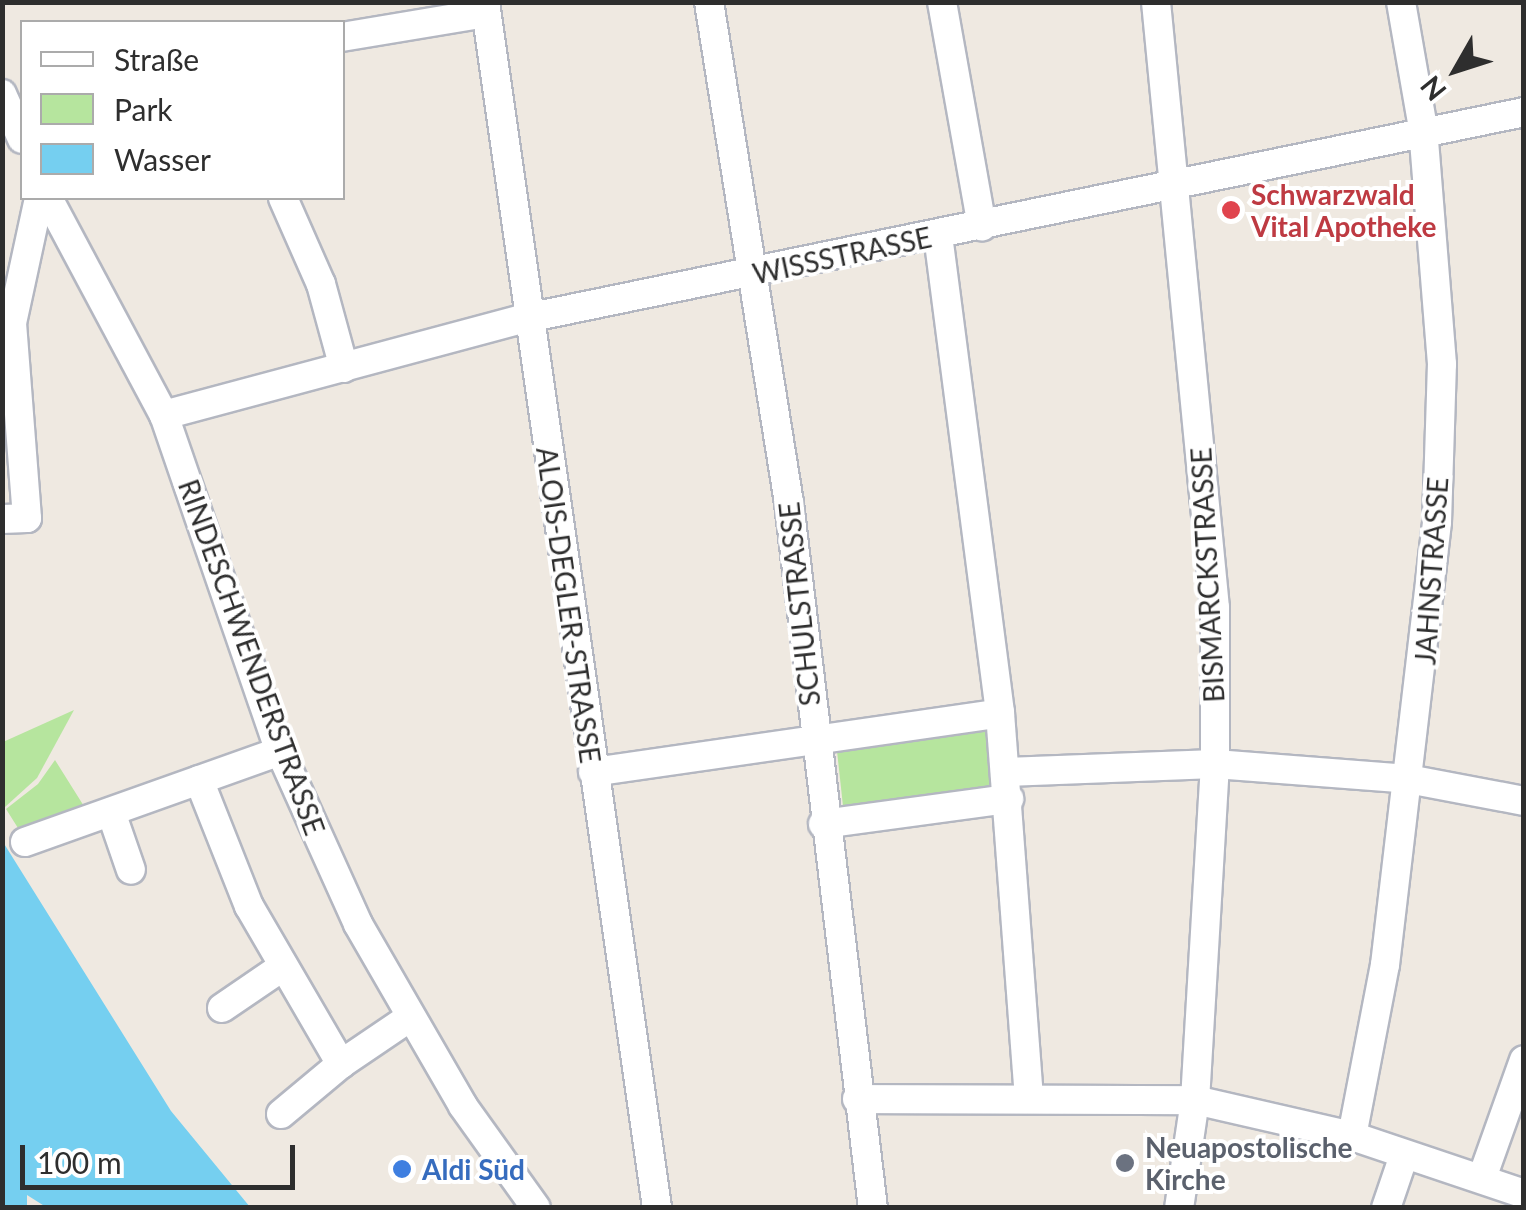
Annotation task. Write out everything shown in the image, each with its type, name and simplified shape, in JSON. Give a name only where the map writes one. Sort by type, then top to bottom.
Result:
[{"type":"street","name":"SCHULSTRASSE","points":[[708,2],[789,504],[824,824],[873,1208]]},
{"type":"street","points":[[942,2],[982,226]]},
{"type":"street","name":"BISMARCKSTRASSE","points":[[1156,2],[1214,608],[1215,764],[1195,1100],[1179,1208]]},
{"type":"street","name":"JAHNSTRASSE","points":[[1352,1136],[1385,965],[1437,522],[1442,364],[1423,128],[1401,2]]},
{"type":"street","points":[[345,36],[485,8]]},
{"type":"street","name":"ALOIS-DEGLER-STRASSE","points":[[485,8],[657,1208]]},
{"type":"street","points":[[2,94],[20,135]]},
{"type":"street","name":"WISSSTRASSE","points":[[164,414],[527,318],[1175,186],[1423,128],[1524,112]]},
{"type":"street","points":[[2,520],[27,518],[12,323],[39,200]]},
{"type":"street","name":"RINDESCHWENDERSTRASSE","points":[[49,200],[164,414],[280,751],[358,924],[408,1018],[536,1208]]},
{"type":"street","points":[[284,200],[321,284],[344,368]]},
{"type":"street","points":[[938,235],[1000,713],[1030,1096]]},
{"type":"street","points":[[593,772],[1000,713]]},
{"type":"street","points":[[25,842],[280,751]]},
{"type":"street","points":[[824,824],[1007,786],[1215,764],[1408,779],[1524,801]]},
{"type":"street","points":[[199,780],[249,906],[342,1064]]},
{"type":"street","points":[[111,812],[132,870]]},
{"type":"street","points":[[222,1008],[282,967]]},
{"type":"street","points":[[282,1114],[342,1064],[408,1018]]},
{"type":"street","points":[[1482,1178],[1524,1060]]},
{"type":"street","points":[[857,1099],[1030,1096],[1195,1100],[1352,1136],[1524,1194]]},
{"type":"street","points":[[1386,1208],[1404,1155]]},
{"type":"green space","points":[[74,710],[37,778],[5,807],[3,742]]},
{"type":"green space","points":[[986,725],[990,788],[843,806],[837,751]]},
{"type":"green space","points":[[55,760],[87,811],[23,836],[6,809],[38,784]]},
{"type":"water","points":[[3,842],[171,1111],[250,1207],[46,1207],[27,1195],[27,1207],[3,1207]]},
{"type":"place","name":"Schwarzwald Vital Apotheke","points":[[1231,210]]},
{"type":"place","name":"Neuapostolische Kirche","points":[[1125,1163]]},
{"type":"place","name":"Aldi Süd","points":[[402,1169]]}]
